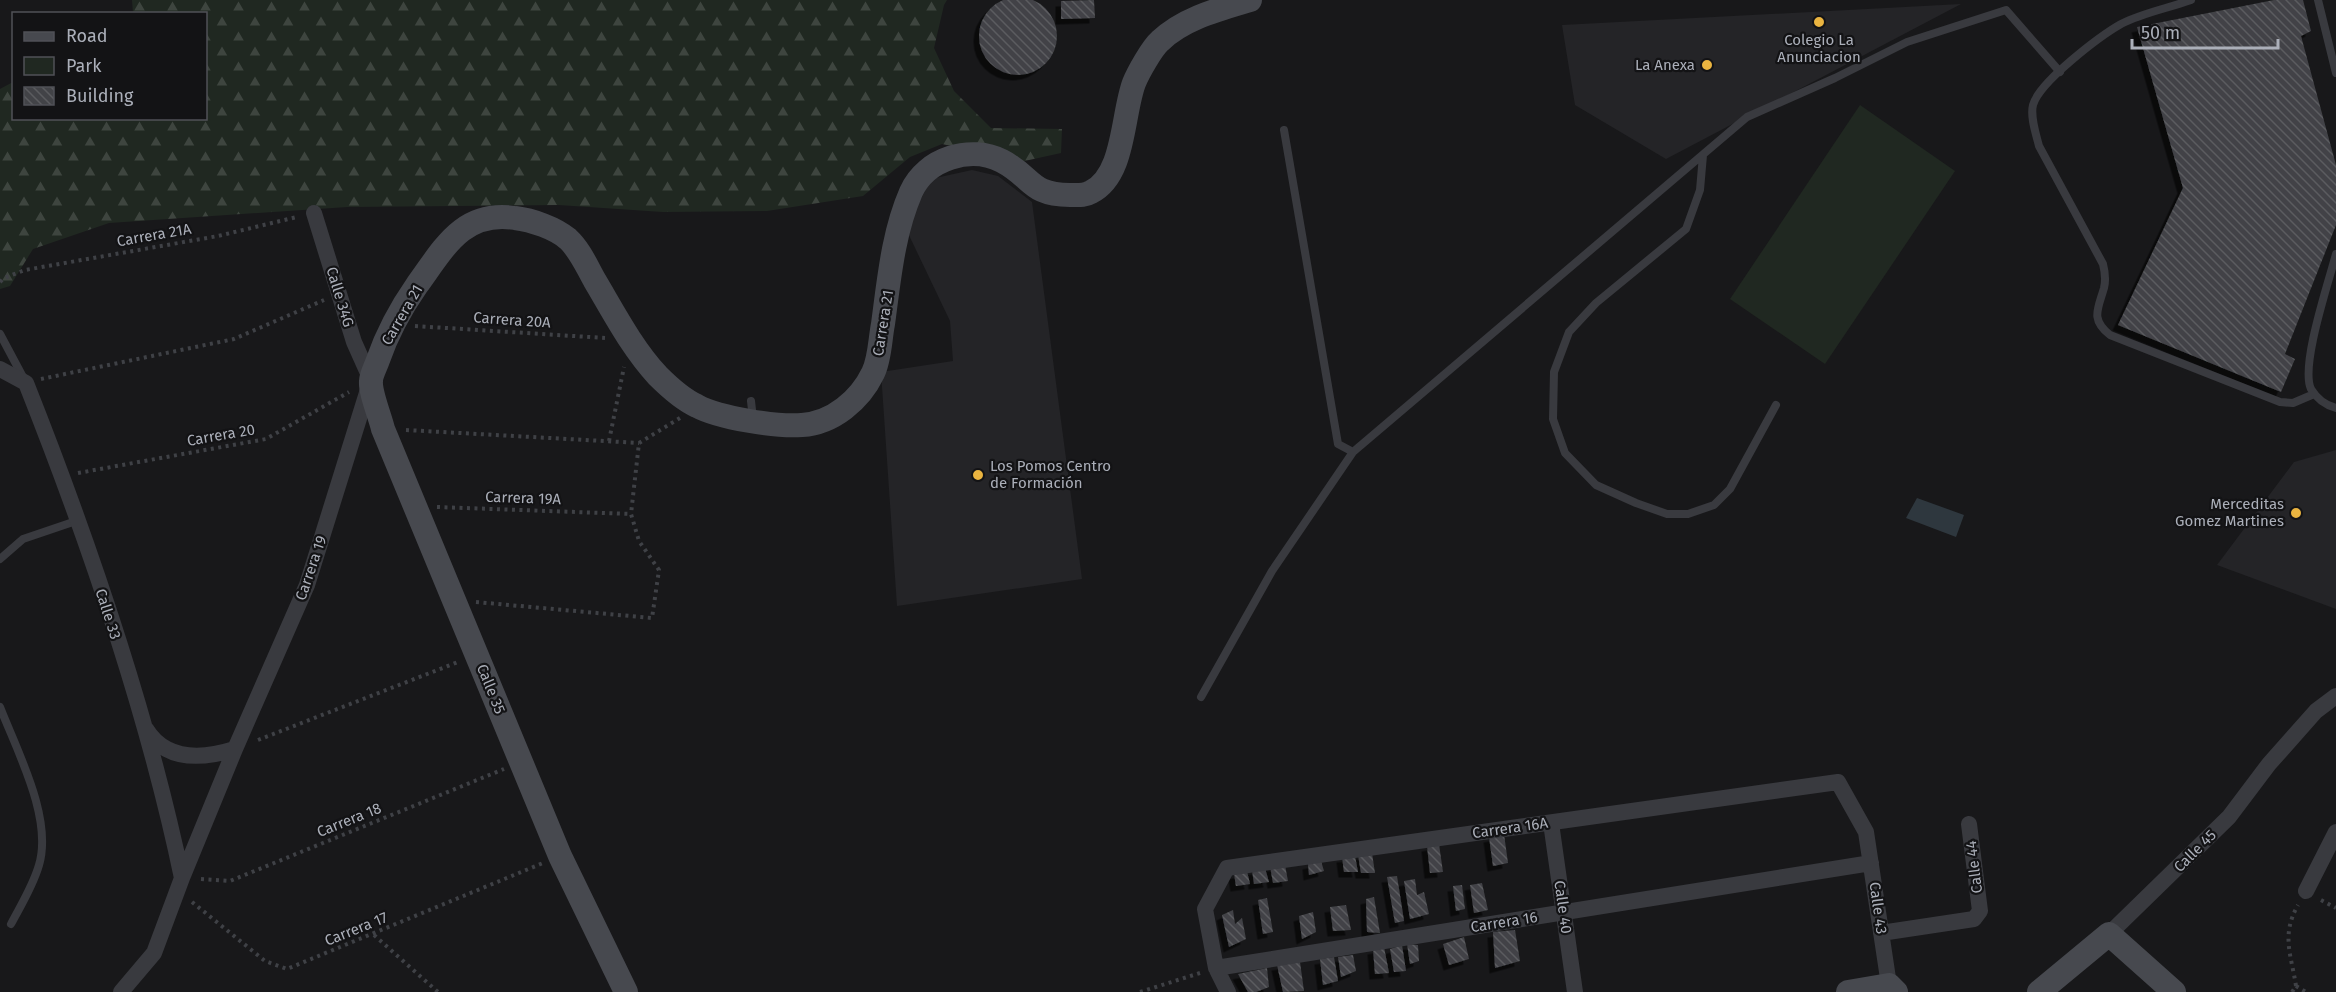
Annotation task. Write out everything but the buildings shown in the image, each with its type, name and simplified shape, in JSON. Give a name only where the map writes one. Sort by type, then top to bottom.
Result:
[{"type":"street","name":"Carrera 21","points":[[370,380],[393,324],[414,290],[457,232],[478,220],[502,216],[525,219],[555,231],[569,240],[581,256],[629,340],[659,377],[698,407],[752,411],[801,425],[823,421],[846,408],[862,392],[875,370],[896,245],[912,190],[925,172],[943,160],[965,154],[981,154],[1003,162],[1042,192],[1053,195],[1085,195],[1096,190],[1103,185],[1115,164],[1134,81],[1159,42],[1191,20],[1250,0]]},
{"type":"street","name":"Calle 34G","points":[[314,213],[354,342],[370,380]]},
{"type":"street","points":[[0,369],[26,383]]},
{"type":"street","name":"Calle 35","points":[[370,380],[383,429],[560,856],[626,992]]},
{"type":"street","name":"Carrera 19","points":[[121,992],[154,953],[179,884],[235,749],[307,585],[370,380]]},
{"type":"street","name":"Calle 33","points":[[26,383],[79,520],[143,723],[167,812],[179,884]]},
{"type":"street","name":"Calle 45","points":[[2038,992],[2109,934],[2229,817],[2269,764],[2316,711],[2336,696]]},
{"type":"street","points":[[143,723],[148,732],[163,747],[184,756],[215,756],[235,749]]},
{"type":"street","name":"Carrera 16A","points":[[1216,968],[1205,909],[1227,868],[1838,782],[1866,832]]},
{"type":"street","name":"Calle 40","points":[[1551,823],[1575,992]]},
{"type":"street","name":"Calle 44","points":[[1881,933],[1974,919],[1980,911],[1969,824]]},
{"type":"street","name":"Calle 43","points":[[1866,832],[1881,933],[1892,988]]},
{"type":"street","points":[[2306,891],[2336,832]]},
{"type":"street","name":"Carrera 16","points":[[1216,968],[1871,863]]},
{"type":"street","points":[[2109,934],[2175,992]]},
{"type":"street","points":[[1216,968],[1227,992]]},
{"type":"street","points":[[1848,992],[1892,988]]},
{"type":"lane","points":[[2191,0],[2122,24],[2075,57],[2043,87],[2033,105],[2039,146],[2103,264],[2106,278],[2096,308],[2101,328],[2110,335],[2280,402],[2293,403],[2314,394]]},
{"type":"lane","points":[[2318,0],[2336,73]]},
{"type":"lane","points":[[1201,697],[1272,571],[1353,452],[1747,117],[1835,78],[1906,42],[2006,10],[2060,72]]},
{"type":"lane","points":[[1284,130],[1338,444],[1353,452]]},
{"type":"lane","points":[[1703,155],[1701,190],[1686,229],[1596,303],[1569,332],[1554,372],[1553,419],[1565,453],[1596,485],[1667,514],[1688,514],[1714,505],[1730,489],[1776,405]]},
{"type":"lane","points":[[2336,254],[2308,371],[2310,387],[2314,394],[2320,401],[2336,408]]},
{"type":"lane","points":[[0,334],[26,383]]},
{"type":"lane","points":[[0,559],[23,539],[79,520]]},
{"type":"lane","points":[[0,707],[33,792],[42,837],[39,864],[28,893],[11,924]]},
{"type":"path","name":"Carrera 21A","points":[[0,282],[4,278],[26,270],[218,236],[314,213]]},
{"type":"path","points":[[26,383],[234,339],[339,294]]},
{"type":"path","name":"Carrera 20A","points":[[393,324],[629,340]]},
{"type":"path","points":[[609,441],[629,340]]},
{"type":"path","name":"Carrera 20","points":[[62,476],[266,440],[370,380]]},
{"type":"path","points":[[383,429],[639,443],[698,407]]},
{"type":"path","points":[[454,601],[652,618],[658,570],[639,541],[631,514],[639,443]]},
{"type":"path","name":"Carrera 19A","points":[[415,506],[631,514]]},
{"type":"path","points":[[235,749],[477,655]]},
{"type":"path","name":"Carrera 18","points":[[179,884],[230,881],[521,762]]},
{"type":"path","name":"Carrera 17","points":[[179,884],[265,961],[287,969],[374,935],[560,856]]},
{"type":"path","points":[[2292,992],[2296,986],[2287,934],[2289,920],[2306,891]]},
{"type":"path","points":[[374,935],[438,992]]},
{"type":"path","points":[[1140,992],[1216,968]]},
{"type":"path","points":[[2296,986],[2306,992]]},
{"type":"shaded area","name":"La Anexa","points":[[1961,4],[1666,159],[1575,105],[1562,25]]},
{"type":"shaded area","name":"Los Pomos Centro de Formación","points":[[972,170],[998,176],[1032,202],[1082,579],[897,606],[881,372],[953,361],[950,321],[906,229],[931,179]]},
{"type":"shaded area","name":"Merceditas Gomez Martines","points":[[2336,450],[2336,609],[2217,565],[2294,462]]},
{"type":"shaded area","points":[[1917,498],[1964,515],[1956,537],[1906,518]]},
{"type":"green space","points":[[132,0],[947,0],[934,48],[954,91],[991,128],[1062,129],[1061,153],[1020,162],[942,144],[910,157],[863,196],[767,211],[663,212],[559,205],[347,207],[109,223],[33,249],[10,286],[0,289],[0,89],[12,83],[12,120],[207,120],[207,12],[133,12]]},
{"type":"green space","points":[[1860,105],[1955,171],[1825,364],[1730,299]]},
{"type":"place","name":"Colegio La Anunciacion","points":[[1819,22]]},
{"type":"place","name":"La Anexa","points":[[1707,65]]},
{"type":"place","name":"Los Pomos Centro de Formación","points":[[978,475]]},
{"type":"place","name":"Merceditas Gomez Martines","points":[[2296,513]]}]
